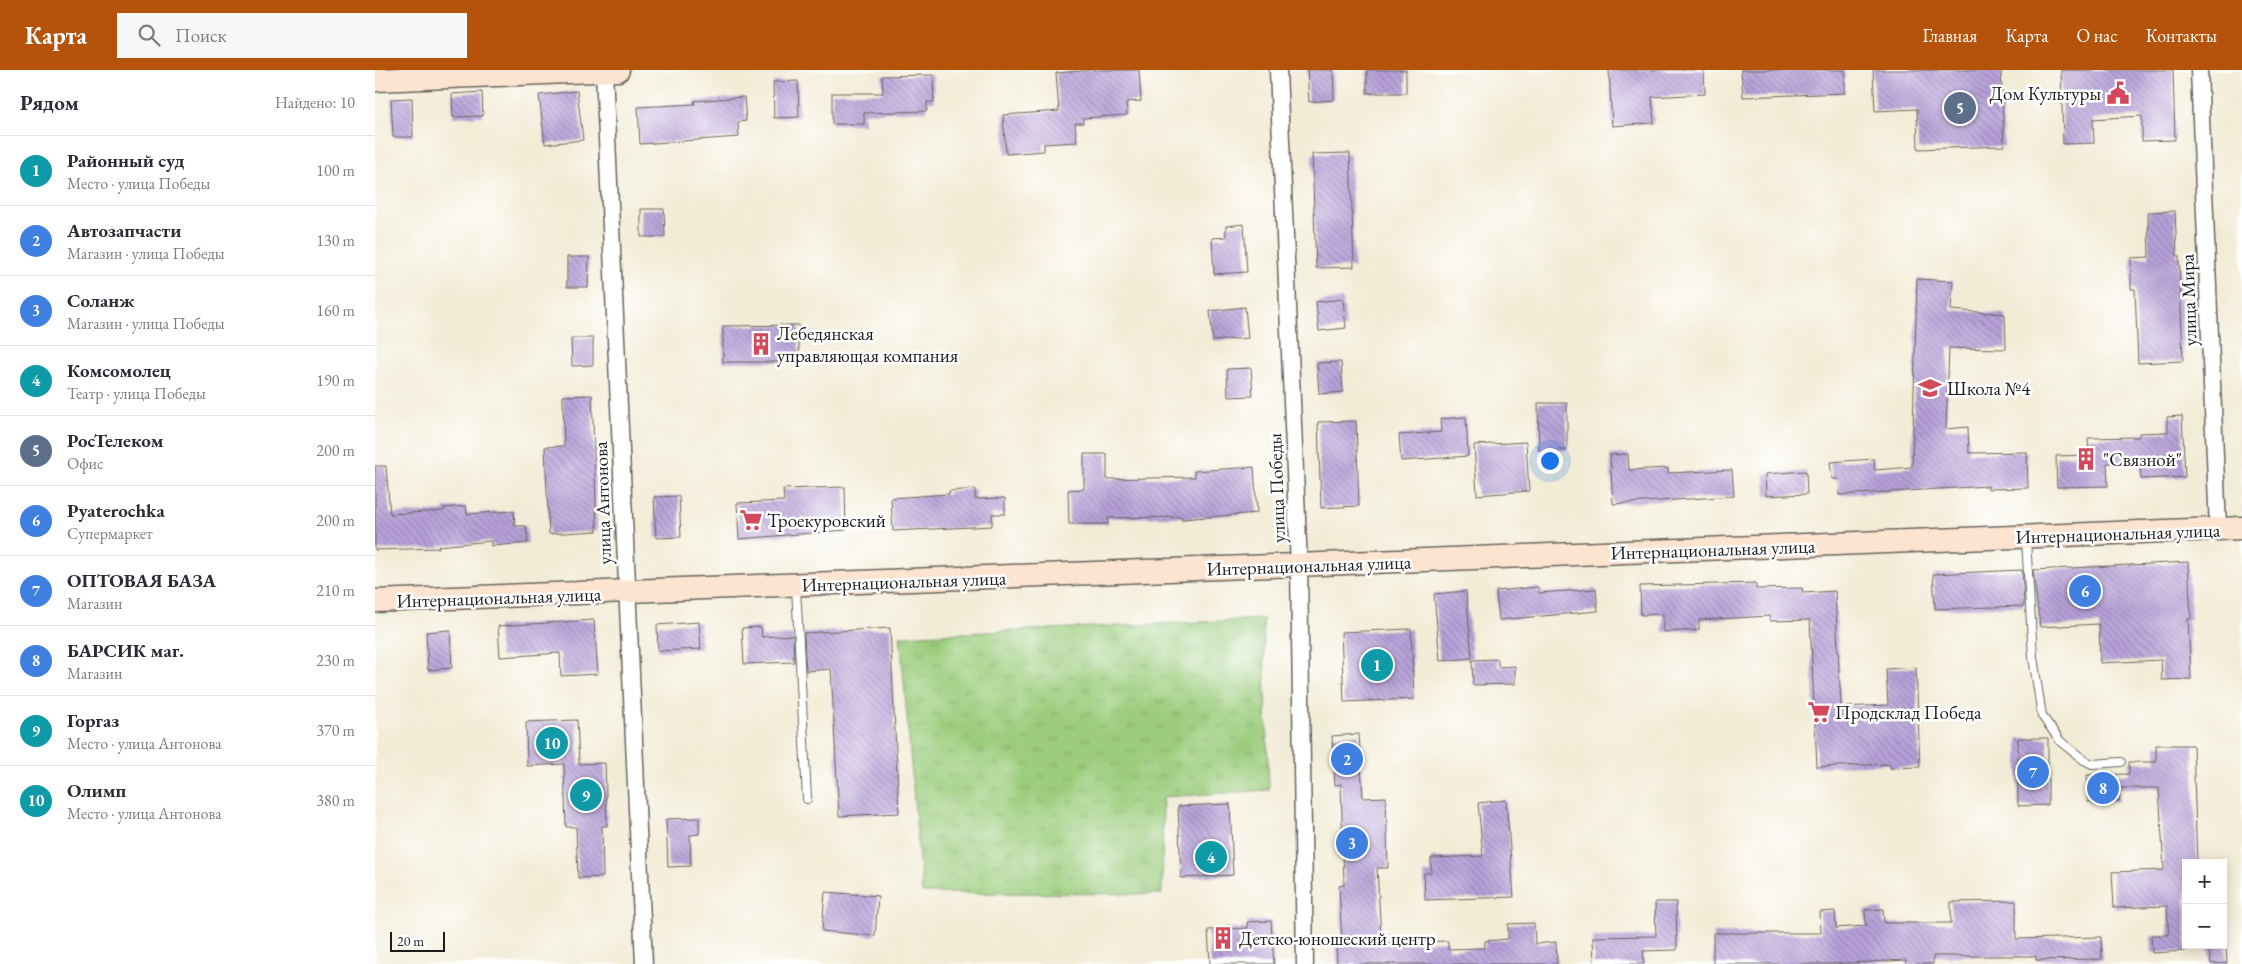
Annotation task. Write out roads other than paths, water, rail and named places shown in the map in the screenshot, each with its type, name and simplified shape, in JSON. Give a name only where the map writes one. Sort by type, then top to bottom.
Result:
[{"type":"street","points":[[375,80],[618,70]]},
{"type":"street","name":"улица Победы","points":[[1278,70],[1299,566],[1305,964]]},
{"type":"street","name":"улица Мира","points":[[2199,70],[2217,529]]},
{"type":"street","name":"улица Антонова","points":[[603,71],[644,964]]},
{"type":"street","name":"Интернациональная улица","points":[[375,602],[2242,528]]},
{"type":"lane","points":[[2026,537],[2033,657],[2042,716],[2050,731],[2084,760],[2092,764],[2121,762]]},
{"type":"lane","points":[[796,585],[807,800]]},
{"type":"place","name":"Дом Культуры","points":[[2118,93]]},
{"type":"place","name":"РосТелеком","points":[[1960,108]]},
{"type":"place","name":"Лебедянская управляющая компания","points":[[761,344]]},
{"type":"place","name":"Школа №4","points":[[1930,388]]},
{"type":"place","name":"\"Связной\"","points":[[2086,459]]},
{"type":"place","name":"Троекуровский","points":[[751,520]]},
{"type":"place","name":"Pyaterochka","points":[[2085,591]]},
{"type":"place","name":"Районный суд","points":[[1377,665]]},
{"type":"place","name":"Продсклад Победа","points":[[1819,712]]},
{"type":"place","name":"Олимп","points":[[552,743]]},
{"type":"place","name":"Автозапчасти","points":[[1347,759]]},
{"type":"place","name":"ОПТОВАЯ БАЗА","points":[[2033,772]]},
{"type":"place","name":"БАРСИК маг.","points":[[2103,788]]},
{"type":"place","name":"Горгаз","points":[[586,795]]},
{"type":"place","name":"Соланж","points":[[1352,843]]},
{"type":"place","name":"Комсомолец","points":[[1211,857]]},
{"type":"place","name":"Детско-юношеский центр","points":[[1223,938]]}]
